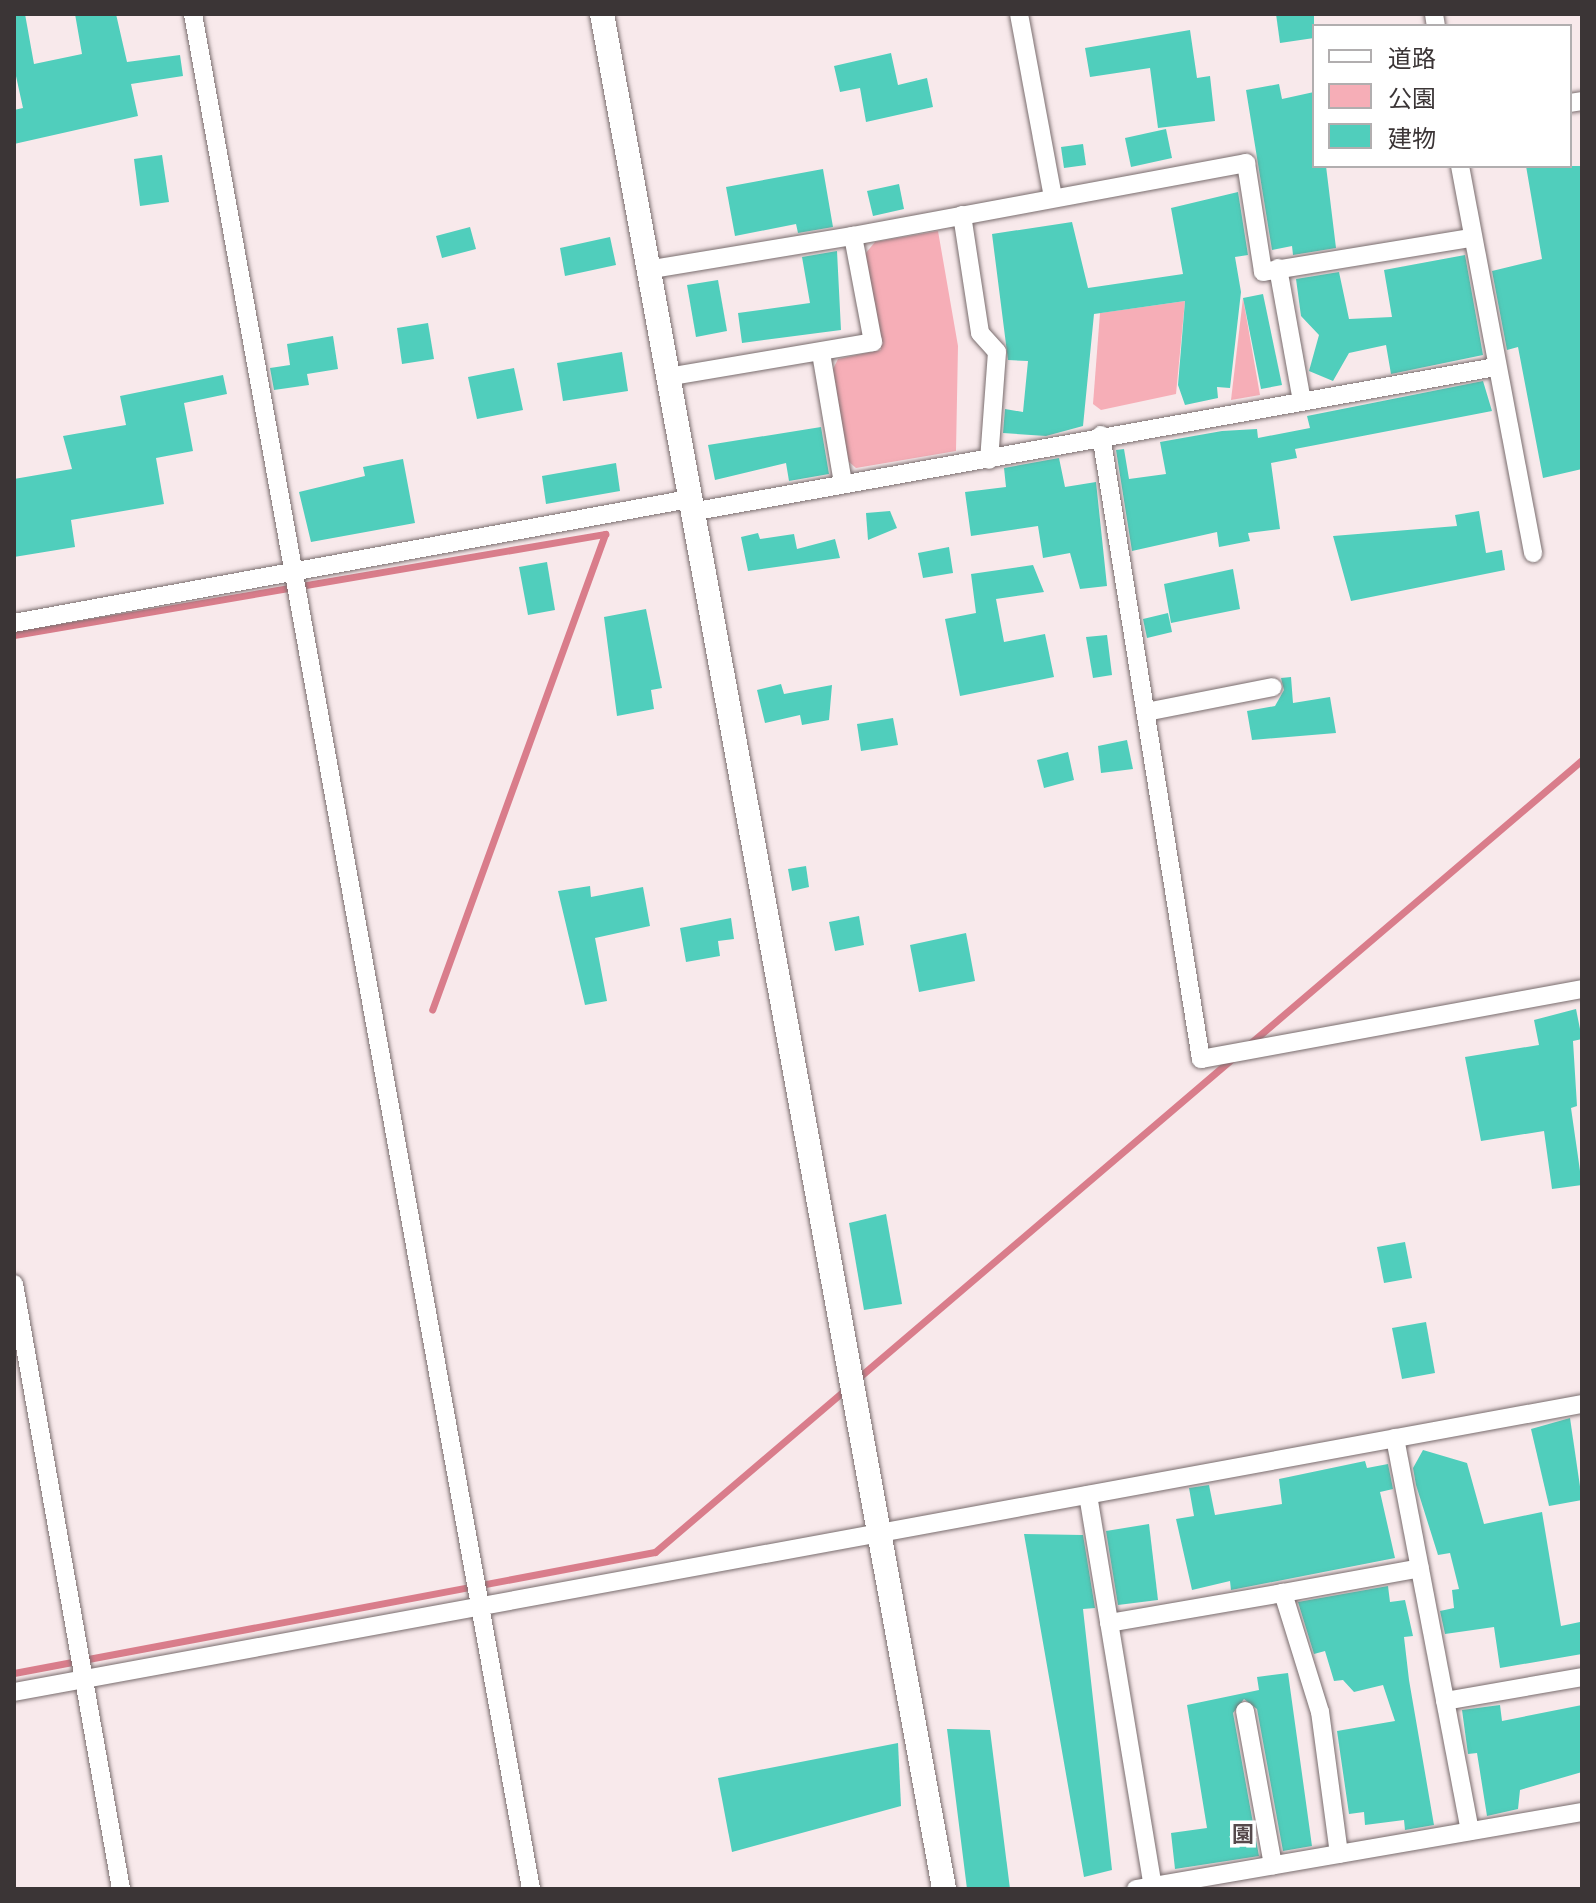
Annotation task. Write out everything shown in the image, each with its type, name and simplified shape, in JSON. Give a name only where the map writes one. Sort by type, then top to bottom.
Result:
[{"type":"street","points":[[193,14],[531,1889]]},
{"type":"street","points":[[602,14],[876,1534],[944,1889]]},
{"type":"street","points":[[1019,14],[1053,198]]},
{"type":"street","points":[[647,270],[853,236],[1246,163],[1263,272],[1471,238]]},
{"type":"street","points":[[1460,168],[1495,367],[1533,553]]},
{"type":"street","points":[[962,215],[980,333],[997,352],[989,460]]},
{"type":"street","points":[[667,377],[873,342],[853,236]]},
{"type":"street","points":[[1278,268],[1302,401]]},
{"type":"street","points":[[821,353],[843,483]]},
{"type":"street","points":[[14,623],[690,505],[989,460],[1101,435],[1495,367]]},
{"type":"street","points":[[1101,435],[1201,1059],[1582,989]]},
{"type":"street","points":[[1146,712],[1273,687]]},
{"type":"street","points":[[14,1284],[87,1679],[121,1889]]},
{"type":"street","points":[[14,1692],[1582,1404]]},
{"type":"street","points":[[1395,1438],[1470,1831]]},
{"type":"street","points":[[1088,1495],[1109,1623],[1145,1888],[1218,1882],[1273,1865],[1582,1812]]},
{"type":"street","points":[[1109,1623],[1420,1568]]},
{"type":"street","points":[[1283,1593],[1299,1659],[1320,1712],[1339,1854]]},
{"type":"street","points":[[1445,1701],[1582,1677]]},
{"type":"street","points":[[1245,1711],[1273,1865]]},
{"type":"green space","points":[[938,231],[958,346],[956,451],[856,468],[848,461],[833,369],[838,359],[881,350],[865,254],[875,242]]},
{"type":"green space","points":[[1243,298],[1260,395],[1231,400]]},
{"type":"green space","points":[[1185,301],[1176,394],[1101,410],[1093,404],[1100,313]]},
{"type":"building","points":[[14,14],[25,14],[34,64],[82,54],[75,14],[116,14],[127,62],[180,55],[183,76],[131,84],[138,116],[14,144],[14,110],[23,108],[14,67]]},
{"type":"building","points":[[1276,14],[1314,14],[1312,38],[1280,43]]},
{"type":"building","points":[[1190,30],[1197,78],[1210,76],[1215,121],[1158,128],[1150,68],[1090,77],[1085,48]]},
{"type":"building","points":[[891,53],[898,85],[927,78],[933,107],[866,122],[860,88],[840,92],[834,66]]},
{"type":"building","points":[[1279,84],[1282,99],[1312,92],[1312,168],[1326,168],[1336,248],[1293,255],[1292,246],[1272,250],[1246,90]]},
{"type":"building","points":[[1166,129],[1172,158],[1131,167],[1125,138]]},
{"type":"building","points":[[1083,144],[1086,165],[1064,168],[1061,147]]},
{"type":"building","points":[[162,155],[169,202],[140,206],[134,159]]},
{"type":"building","points":[[1582,166],[1582,469],[1543,478],[1518,347],[1507,350],[1492,271],[1542,259],[1526,168]]},
{"type":"building","points":[[823,169],[833,227],[798,233],[796,224],[735,236],[726,187]]},
{"type":"building","points":[[899,184],[904,209],[873,216],[867,191]]},
{"type":"building","points":[[1238,192],[1248,255],[1235,257],[1241,292],[1230,388],[1217,387],[1218,398],[1185,405],[1178,385],[1185,301],[1094,314],[1083,426],[1046,436],[1003,433],[1005,409],[1023,412],[1028,361],[1008,360],[992,234],[1072,222],[1088,288],[1183,274],[1171,208]]},
{"type":"building","points":[[470,227],[476,249],[442,258],[436,236]]},
{"type":"building","points":[[610,237],[616,265],[565,276],[560,248]]},
{"type":"building","points":[[837,251],[841,330],[742,343],[738,313],[810,303],[802,257]]},
{"type":"building","points":[[1465,255],[1483,355],[1391,374],[1386,345],[1349,353],[1333,381],[1309,371],[1319,335],[1301,316],[1296,279],[1339,272],[1349,319],[1392,317],[1384,270]]},
{"type":"building","points":[[718,280],[727,331],[696,337],[687,285]]},
{"type":"building","points":[[1263,294],[1282,385],[1261,389],[1243,298]]},
{"type":"building","points":[[428,323],[434,359],[402,364],[397,328]]},
{"type":"building","points":[[333,336],[338,369],[307,374],[309,385],[274,390],[270,368],[290,365],[287,344]]},
{"type":"building","points":[[622,352],[628,391],[563,401],[557,363]]},
{"type":"building","points":[[514,368],[523,410],[477,419],[468,377]]},
{"type":"building","points":[[223,375],[227,394],[184,403],[193,451],[156,458],[164,504],[71,520],[75,547],[14,557],[14,479],[72,469],[63,436],[126,425],[120,396]]},
{"type":"building","points":[[1483,381],[1492,411],[1295,449],[1297,458],[1271,463],[1280,529],[1248,533],[1250,541],[1219,547],[1217,532],[1132,551],[1116,450],[1124,449],[1129,479],[1166,474],[1160,442],[1222,431],[1257,429],[1258,438],[1310,428],[1307,416]]},
{"type":"building","points":[[821,427],[829,474],[789,481],[786,463],[715,480],[708,445]]},
{"type":"building","points":[[1059,458],[1065,487],[1096,482],[1107,586],[1080,589],[1070,553],[1043,558],[1038,526],[971,536],[965,492],[1006,487],[1004,468]]},
{"type":"building","points":[[403,459],[415,523],[311,542],[299,492],[365,476],[363,467]]},
{"type":"building","points":[[616,463],[620,491],[546,504],[542,476]]},
{"type":"building","points":[[890,511],[897,528],[868,540],[866,513]]},
{"type":"building","points":[[1479,511],[1486,553],[1502,550],[1505,570],[1351,601],[1333,536],[1457,526],[1455,515]]},
{"type":"building","points":[[758,533],[760,539],[794,534],[797,549],[835,539],[840,558],[748,571],[741,537]]},
{"type":"building","points":[[949,547],[953,573],[923,578],[918,553]]},
{"type":"building","points":[[547,562],[555,610],[528,615],[519,567]]},
{"type":"building","points":[[1033,565],[1044,592],[996,599],[1004,642],[1045,634],[1054,677],[960,696],[945,619],[976,613],[971,574]]},
{"type":"building","points":[[1233,569],[1240,609],[1171,623],[1164,584]]},
{"type":"building","points":[[646,609],[662,688],[651,690],[654,709],[617,716],[604,617]]},
{"type":"building","points":[[1168,613],[1172,632],[1147,638],[1143,619]]},
{"type":"building","points":[[1107,635],[1112,675],[1093,678],[1086,637]]},
{"type":"building","points":[[1291,677],[1293,703],[1330,697],[1336,733],[1252,740],[1247,711],[1275,706],[1284,690],[1281,678]]},
{"type":"building","points":[[781,684],[784,694],[832,685],[829,720],[802,725],[800,715],[765,723],[757,690]]},
{"type":"building","points":[[893,718],[898,745],[861,751],[857,724]]},
{"type":"building","points":[[1127,740],[1133,769],[1101,773],[1098,746]]},
{"type":"building","points":[[1068,752],[1074,780],[1044,788],[1037,760]]},
{"type":"building","points":[[806,866],[809,887],[792,891],[788,869]]},
{"type":"building","points":[[590,886],[591,897],[643,887],[650,926],[595,938],[607,1001],[585,1005],[558,891]]},
{"type":"building","points":[[859,916],[864,945],[835,951],[829,922]]},
{"type":"building","points":[[731,918],[734,939],[718,941],[720,956],[686,962],[680,928]]},
{"type":"building","points":[[966,933],[975,981],[919,992],[910,945]]},
{"type":"building","points":[[1576,1009],[1582,1039],[1573,1041],[1577,1106],[1571,1108],[1582,1185],[1552,1189],[1544,1131],[1481,1141],[1465,1057],[1539,1045],[1534,1020]]},
{"type":"building","points":[[886,1214],[902,1304],[864,1310],[849,1223]]},
{"type":"building","points":[[1405,1242],[1412,1278],[1384,1283],[1377,1247]]},
{"type":"building","points":[[1426,1322],[1435,1373],[1402,1379],[1392,1328]]},
{"type":"building","points":[[1570,1418],[1582,1500],[1549,1506],[1531,1429]]},
{"type":"building","points":[[1423,1450],[1467,1463],[1484,1524],[1542,1512],[1561,1626],[1580,1622],[1582,1654],[1500,1668],[1494,1627],[1445,1634],[1440,1611],[1454,1608],[1452,1590],[1459,1589],[1450,1553],[1438,1555],[1416,1485],[1413,1468]]},
{"type":"building","points":[[1365,1461],[1367,1468],[1388,1464],[1393,1489],[1380,1492],[1395,1558],[1231,1590],[1230,1581],[1192,1590],[1176,1519],[1194,1516],[1189,1488],[1209,1485],[1215,1515],[1282,1504],[1279,1479]]},
{"type":"building","points":[[1149,1524],[1158,1600],[1118,1605],[1106,1531]]},
{"type":"building","points":[[1024,1534],[1083,1535],[1095,1608],[1083,1609],[1112,1870],[1084,1877]]},
{"type":"building","points":[[1388,1586],[1390,1602],[1405,1600],[1413,1636],[1404,1637],[1434,1825],[1405,1830],[1404,1820],[1365,1825],[1364,1812],[1349,1814],[1337,1731],[1395,1721],[1383,1685],[1354,1692],[1343,1680],[1334,1681],[1325,1651],[1314,1654],[1298,1602]]},
{"type":"building","points":[[1288,1673],[1312,1846],[1283,1851],[1257,1709],[1244,1699],[1233,1713],[1259,1856],[1175,1869],[1171,1833],[1207,1828],[1187,1705],[1259,1690],[1257,1677]]},
{"type":"building","points":[[1500,1705],[1502,1721],[1582,1705],[1582,1772],[1520,1790],[1518,1809],[1487,1816],[1477,1753],[1468,1754],[1462,1710]]},
{"type":"building","points":[[947,1729],[990,1730],[1010,1889],[967,1889]]},
{"type":"building","points":[[898,1743],[901,1806],[732,1852],[718,1778]]},
{"type":"waterway","points":[[14,635],[605,534],[432,1010]]},
{"type":"waterway","points":[[1247,1046],[1582,760]]},
{"type":"waterway","points":[[857,1379],[1231,1060]]},
{"type":"waterway","points":[[14,1673],[655,1552],[848,1387]]},
{"type":"district","name":"園","points":[[1243,1836]]}]
